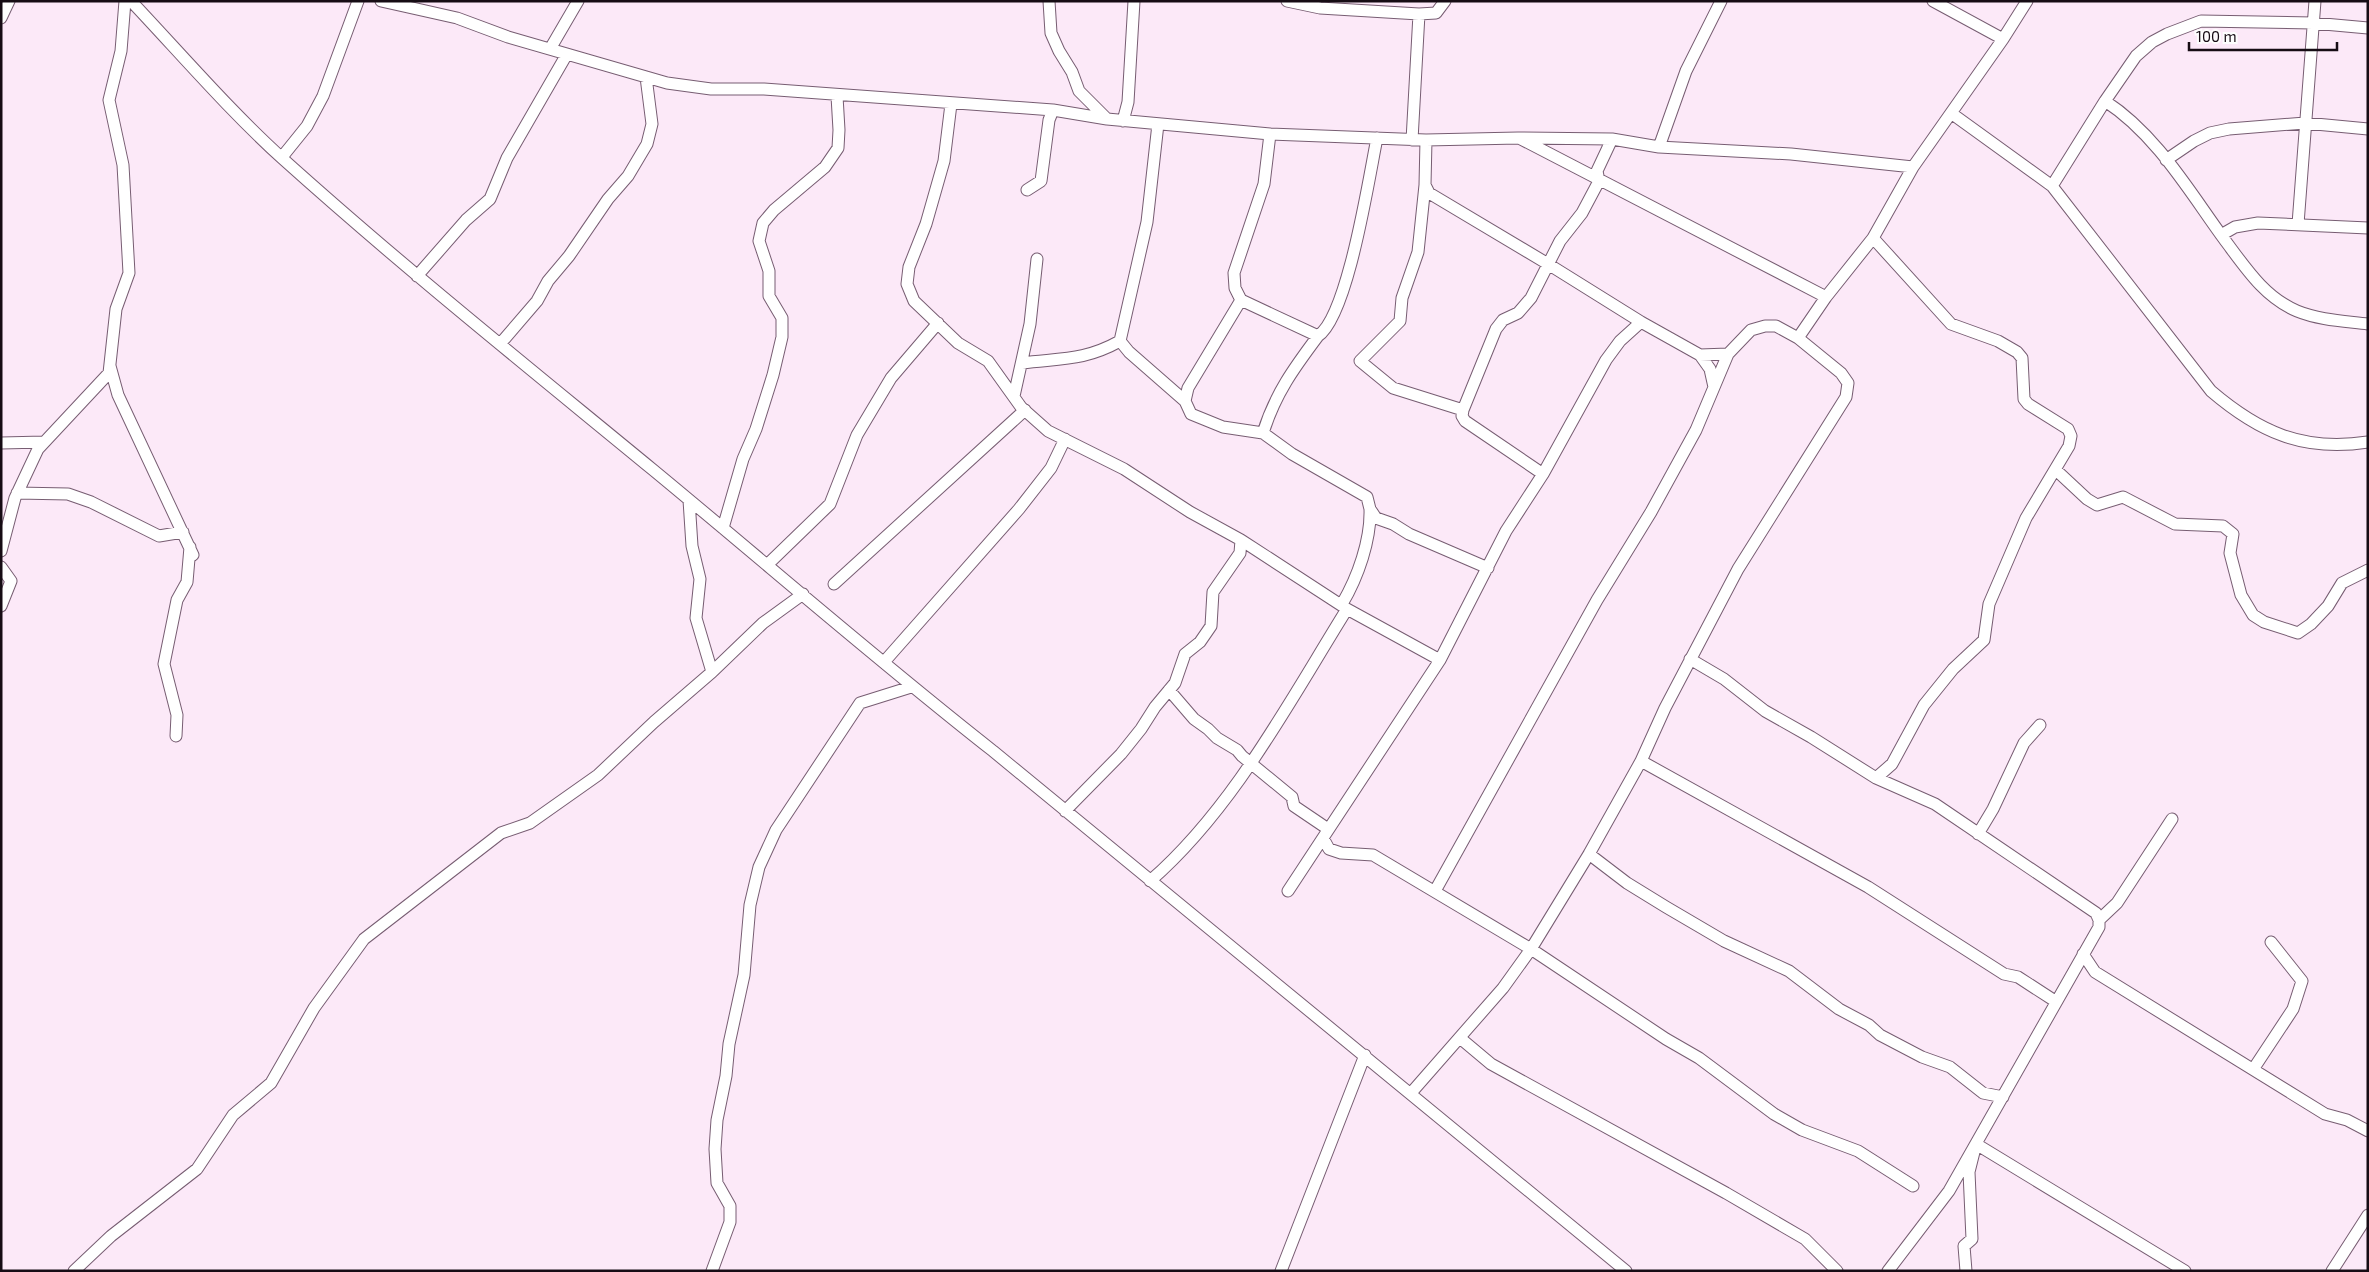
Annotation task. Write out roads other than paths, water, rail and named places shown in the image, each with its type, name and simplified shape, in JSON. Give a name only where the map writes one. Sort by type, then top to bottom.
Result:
[{"type":"street","points":[[1,18],[10,1]]},
{"type":"street","points":[[1,551],[18,493],[38,449],[109,373],[116,309],[129,274],[123,166],[109,100],[121,51],[125,1]]},
{"type":"street","points":[[132,1],[204,80],[282,158],[417,276],[803,594],[912,687],[1412,1093],[1626,1271]]},
{"type":"street","points":[[282,158],[306,126],[324,96],[358,1]]},
{"type":"street","points":[[381,1],[457,18],[508,37],[667,84],[711,89],[764,89],[836,96],[1053,110],[1107,120],[1270,134],[1412,140],[1612,139],[1659,147],[1791,154],[1913,167]]},
{"type":"street","points":[[550,49],[578,1]]},
{"type":"street","points":[[1049,1],[1051,33],[1072,72],[1079,92],[1107,120]]},
{"type":"street","points":[[1122,121],[1128,102],[1134,1]]},
{"type":"street","points":[[1287,1],[1320,8],[1420,14],[1436,13],[1444,1]]},
{"type":"street","points":[[1933,1],[2003,39]]},
{"type":"street","points":[[1798,338],[1826,297],[1873,238],[1913,167],[2003,39],[2027,1]]},
{"type":"street","points":[[2298,224],[2304,123],[2315,1]]},
{"type":"street","points":[[1659,147],[1686,71],[1719,2]]},
{"type":"street","points":[[1412,140],[1420,14]]},
{"type":"street","points":[[2052,186],[2105,101],[2136,56],[2152,42],[2167,34],[2201,21],[2313,23],[2368,28]]},
{"type":"street","points":[[417,276],[466,220],[490,199],[507,158],[567,54]]},
{"type":"street","points":[[500,344],[537,301],[548,281],[569,256],[608,199],[628,176],[647,144],[652,124],[646,78]]},
{"type":"street","points":[[723,528],[743,459],[756,429],[773,375],[782,337],[782,318],[769,296],[769,271],[759,241],[763,223],[774,210],[825,167],[838,148],[839,130],[836,96]]},
{"type":"street","points":[[2105,101],[2131,119],[2166,160],[2258,284],[2296,310],[2321,319],[2368,324]]},
{"type":"street","points":[[951,104],[944,161],[926,224],[909,268],[907,284],[914,301],[958,343],[988,360],[1025,410],[1048,431],[1124,469],[1190,512],[1241,540],[1344,606],[1440,660]]},
{"type":"street","points":[[1027,190],[1042,181],[1049,120],[1053,110]]},
{"type":"street","points":[[1950,113],[2052,186],[2211,391],[2236,413],[2269,430],[2302,443],[2336,445],[2368,442]]},
{"type":"street","points":[[2166,160],[2194,141],[2210,133],[2229,128],[2304,123],[2368,129]]},
{"type":"street","points":[[1022,363],[1078,359],[1100,352],[1120,341],[1146,222],[1158,124]]},
{"type":"street","points":[[1270,134],[1264,184],[1234,274],[1235,288],[1241,300],[1318,336]]},
{"type":"street","points":[[1263,433],[1270,411],[1285,380],[1318,336],[1326,331],[1338,304],[1349,270],[1377,138]]},
{"type":"street","points":[[1518,138],[1826,297]]},
{"type":"street","points":[[1543,474],[1465,420],[1462,416],[1463,410],[1496,329],[1503,320],[1518,313],[1531,298],[1560,241],[1582,213],[1599,181],[1597,171],[1612,139]]},
{"type":"street","points":[[1426,140],[1425,185],[1418,252],[1402,298],[1400,321],[1360,361],[1393,388],[1463,410]]},
{"type":"street","points":[[1425,185],[1429,193],[1439,201],[1700,356],[1710,368],[1714,386]]},
{"type":"street","points":[[2221,235],[2235,227],[2247,224],[2298,224],[2368,228]]},
{"type":"street","points":[[1873,238],[1951,324],[1998,341],[2017,352],[2022,358],[2024,399],[2028,404],[2070,432],[2070,446],[2026,518],[1989,604],[1984,640],[1954,669],[1924,705],[1892,764],[1876,778]]},
{"type":"street","points":[[1014,396],[1030,324],[1037,259]]},
{"type":"street","points":[[1185,402],[1188,388],[1241,300]]},
{"type":"street","points":[[1288,891],[1440,660],[1506,532],[1543,474],[1606,360],[1620,341],[1641,322]]},
{"type":"street","points":[[767,565],[830,504],[857,435],[891,378],[938,323]]},
{"type":"street","points":[[1412,1093],[1502,988],[1531,949],[1589,854],[1641,761],[1690,659],[1738,569],[1846,397],[1848,383],[1841,373],[1798,338],[1776,326],[1765,326],[1751,330],[1728,354],[1696,430],[1651,512],[1597,600],[1435,891]]},
{"type":"street","points":[[1120,341],[1129,352],[1185,402],[1191,414],[1223,427],[1263,433],[1292,454],[1355,488],[1367,497],[1370,509],[1371,527],[1344,606],[1250,762],[1222,803],[1180,853],[1150,881]]},
{"type":"street","points":[[1700,356],[1728,354]]},
{"type":"street","points":[[110,366],[118,395],[192,551],[187,582],[177,600],[164,664],[177,714],[176,736]]},
{"type":"street","points":[[834,584],[1025,410]]},
{"type":"street","points":[[884,662],[1019,509],[1051,468],[1065,440]]},
{"type":"street","points":[[1,443],[44,442]]},
{"type":"street","points":[[2056,471],[2087,499],[2097,505],[2123,497],[2175,524],[2223,526],[2233,534],[2230,553],[2241,595],[2253,615],[2264,622],[2298,633],[2311,624],[2328,606],[2342,583],[2368,570]]},
{"type":"street","points":[[18,493],[68,494],[91,502],[159,536],[183,532]]},
{"type":"street","points":[[689,500],[692,546],[700,579],[696,618],[712,672]]},
{"type":"street","points":[[1370,509],[1376,518],[1488,568]]},
{"type":"street","points":[[1065,811],[1121,754],[1175,683],[1185,654],[1200,642],[1211,626],[1213,592],[1240,553],[1241,540]]},
{"type":"street","points":[[1,567],[11,581],[1,606]]},
{"type":"street","points":[[74,1271],[111,1236],[197,1169],[234,1115],[271,1083],[314,1008],[364,938],[501,833],[530,823],[598,775],[763,623],[803,594]]},
{"type":"street","points":[[1690,659],[1724,679],[1764,711],[1811,737],[1876,778],[1935,804],[2096,913],[2099,920],[2099,927],[1948,1191],[1888,1271]]},
{"type":"street","points":[[712,1271],[730,1222],[730,1206],[717,1183],[715,1149],[717,1120],[726,1076],[729,1044],[744,975],[750,905],[759,867],[776,830],[860,703],[912,687]]},
{"type":"street","points":[[1169,690],[1194,719],[1217,738],[1237,750],[1292,797],[1294,806],[1326,834],[1329,849],[1341,854],[1373,855],[1531,949],[1666,1039],[1699,1058],[1774,1114],[1802,1130],[1858,1151],[1913,1186]]},
{"type":"street","points":[[1978,834],[1993,809],[2024,743],[2040,725]]},
{"type":"street","points":[[1641,761],[1868,887],[2004,974],[2018,977],[2055,1001]]},
{"type":"street","points":[[2099,920],[2118,903],[2172,819]]},
{"type":"street","points":[[1589,854],[1627,883],[1666,908],[1724,941],[1789,971],[1839,1009],[1869,1025],[1880,1035],[1922,1057],[1950,1067],[1969,1080],[1983,1093],[2002,1097]]},
{"type":"street","points":[[2254,1068],[2292,1009],[2302,981],[2272,942]]},
{"type":"street","points":[[2083,954],[2095,972],[2254,1068],[2325,1114],[2347,1120],[2368,1131]]},
{"type":"street","points":[[1460,1038],[1491,1064],[1726,1193],[1805,1239],[1837,1271]]},
{"type":"street","points":[[1281,1271],[1365,1055]]},
{"type":"street","points":[[1966,1271],[1964,1246],[1972,1239],[1969,1172],[1976,1144]]},
{"type":"street","points":[[1976,1144],[2185,1271]]},
{"type":"street","points":[[2332,1271],[2368,1215]]}]
